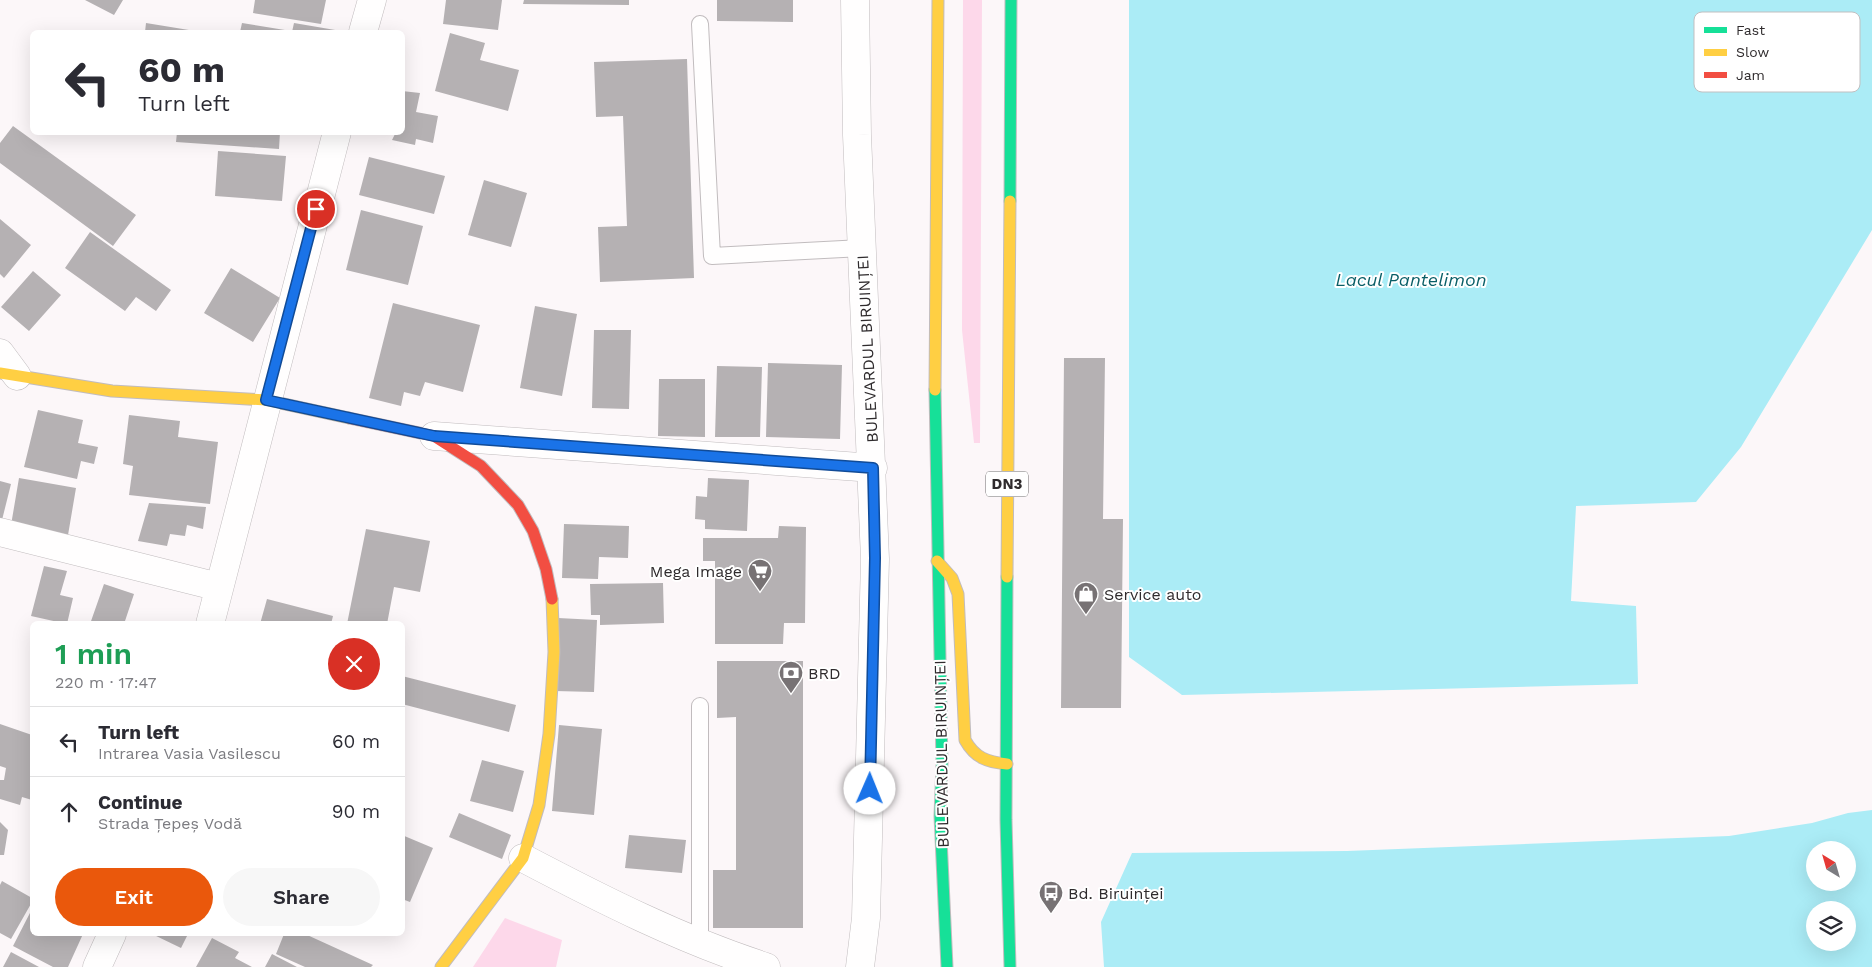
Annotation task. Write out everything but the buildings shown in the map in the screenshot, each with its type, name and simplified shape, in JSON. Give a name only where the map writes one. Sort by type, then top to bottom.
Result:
[{"type":"main road","name":"BULEVARDUL BIRUINȚEI","points":[[938,0],[935,351],[937,561],[942,764],[940,816],[947,967]]},
{"type":"main road","name":"DN3","points":[[1010,967],[1006,820],[1008,764],[1006,551],[1011,0]]},
{"type":"main road","points":[[8,374],[112,391],[266,400],[434,436],[481,466],[518,505],[533,531],[546,569],[553,607],[554,643],[549,734],[539,805],[523,858],[441,967]]},
{"type":"main road","points":[[937,561],[952,578],[958,594],[964,740],[973,755],[988,762],[1008,764]]},
{"type":"street","points":[[364,30],[372,0]]},
{"type":"street","name":"BULEVARDUL BIRUINȚEI","points":[[855,0],[857,135],[873,468],[875,558],[866,918],[860,967]]},
{"type":"street","points":[[211,621],[266,400],[336,135]]},
{"type":"street","points":[[0,353],[8,374]]},
{"type":"street","points":[[434,436],[873,468]]},
{"type":"street","points":[[0,532],[219,587]]},
{"type":"street","points":[[523,858],[624,909],[700,942],[766,967]]},
{"type":"street","points":[[97,967],[111,936]]},
{"type":"lane","points":[[700,24],[712,256],[862,248]]},
{"type":"lane","points":[[700,706],[700,942]]},
{"type":"shaded area","points":[[963,0],[982,0],[980,443],[974,443],[962,330]]},
{"type":"shaded area","points":[[505,918],[562,940],[556,967],[473,967]]},
{"type":"water","name":"Lacul Pantelimon","points":[[1129,0],[1872,0],[1872,230],[1741,447],[1696,502],[1576,506],[1571,601],[1636,606],[1638,684],[1182,695],[1129,657]]},
{"type":"water","points":[[1872,810],[1872,967],[1104,967],[1101,922],[1132,853],[1347,851],[1729,836],[1812,823],[1848,813]]},
{"type":"traffic: fast","points":[[1010,201],[1011,0]]},
{"type":"traffic: fast","points":[[935,390],[942,764],[940,816],[947,967]]},
{"type":"traffic: fast","points":[[1007,577],[1006,820],[1010,967]]},
{"type":"traffic: slow","points":[[935,390],[938,0]]},
{"type":"traffic: slow","points":[[1007,577],[1010,201]]},
{"type":"traffic: slow","points":[[0,373],[112,391],[266,400],[349,418]]},
{"type":"traffic: slow","points":[[937,561],[952,578],[958,594],[965,740],[973,751],[982,758],[1007,764]]},
{"type":"traffic: slow","points":[[441,967],[523,858],[539,805],[549,734],[554,652],[552,599]]},
{"type":"traffic: jam","points":[[349,418],[434,436],[481,466],[518,505],[533,531],[546,569],[552,599]]},
{"type":"place","name":"Mega Image","points":[[760,592]]},
{"type":"place","name":"Service auto","points":[[1086,615]]},
{"type":"place","name":"BRD","points":[[791,694]]},
{"type":"place","name":"Bd. Biruinței","points":[[1051,914]]},
{"type":"route","points":[[316,209],[266,400],[434,436],[547,446],[873,468],[875,558],[870,789]]}]
